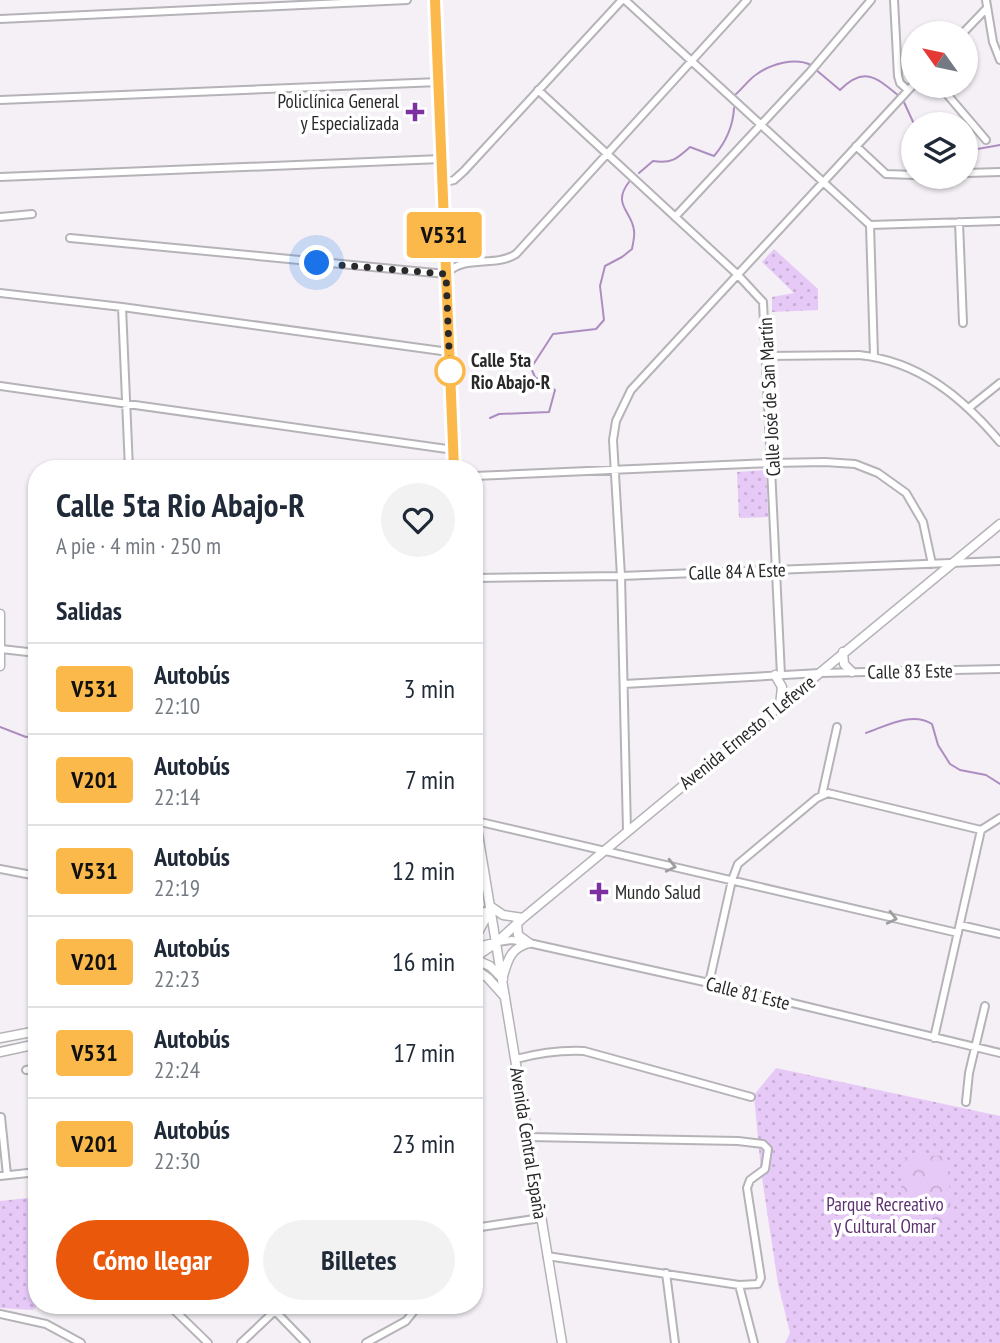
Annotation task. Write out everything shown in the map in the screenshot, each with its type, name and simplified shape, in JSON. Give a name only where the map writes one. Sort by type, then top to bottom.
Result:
[{"type":"main road","points":[[435,0],[454,460]]},
{"type":"main road","name":"Avenida Ernesto T Lefevre","points":[[483,952],[1000,524]]},
{"type":"main road","points":[[0,614],[0,666]]},
{"type":"main road","points":[[843,652],[844,664],[852,672]]},
{"type":"main road","points":[[778,675],[782,687],[780,705]]},
{"type":"main road","name":"Avenida Central España","points":[[483,864],[562,1343]]},
{"type":"main road","points":[[483,922],[490,908],[520,920],[518,935],[529,943]]},
{"type":"main road","points":[[483,946],[496,943]]},
{"type":"main road","points":[[483,963],[503,979],[509,957],[520,946],[529,943]]},
{"type":"main road","points":[[483,974],[507,1001]]},
{"type":"main road","points":[[0,1038],[28,1033]]},
{"type":"main road","points":[[0,1052],[28,1046]]},
{"type":"street","points":[[0,19],[407,0]]},
{"type":"street","points":[[442,183],[454,180],[464,171],[623,0],[870,225],[1000,221]]},
{"type":"street","points":[[70,239],[446,274],[460,264],[508,259],[516,254],[747,0]]},
{"type":"street","points":[[675,217],[810,72],[871,0]]},
{"type":"street","points":[[894,0],[898,76],[901,84]]},
{"type":"street","points":[[986,0],[993,42],[1000,60]]},
{"type":"street","points":[[974,21],[986,9]]},
{"type":"street","points":[[0,100],[439,82]]},
{"type":"street","name":"Calle José de San Martín","points":[[538,90],[737,274],[763,302],[778,570],[778,675]]},
{"type":"street","points":[[627,831],[621,576],[613,440],[616,421],[631,390],[901,97]]},
{"type":"street","points":[[950,98],[986,140]]},
{"type":"street","points":[[856,146],[886,174],[901,175]]},
{"type":"street","points":[[0,177],[442,159]]},
{"type":"street","points":[[978,173],[1000,172]]},
{"type":"street","points":[[0,217],[32,214]]},
{"type":"street","points":[[959,222],[963,323]]},
{"type":"street","points":[[870,225],[874,356]]},
{"type":"street","points":[[0,293],[449,352]]},
{"type":"street","points":[[122,307],[129,460]]},
{"type":"street","points":[[767,356],[874,356],[925,377],[970,407],[1000,442]]},
{"type":"street","points":[[970,407],[1000,383]]},
{"type":"street","points":[[0,386],[454,450]]},
{"type":"street","points":[[483,476],[772,463],[855,464],[892,482],[906,493],[917,509],[926,534],[932,564]]},
{"type":"street","name":"Calle 84 A Este","points":[[483,579],[1000,561]]},
{"type":"street","points":[[1,649],[28,652]]},
{"type":"street","name":"Calle 83 Este","points":[[624,684],[820,673],[1000,669]]},
{"type":"street","points":[[822,795],[837,727]]},
{"type":"street","points":[[709,984],[735,868],[741,860],[822,795],[828,793],[981,830]]},
{"type":"street","points":[[934,1038],[981,830],[1000,818]]},
{"type":"street","points":[[483,823],[958,933]]},
{"type":"street","points":[[0,869],[28,874]]},
{"type":"street","points":[[483,911],[490,908]]},
{"type":"street","points":[[960,925],[1000,934]]},
{"type":"street","name":"Calle 81 Este","points":[[496,943],[512,940],[529,943],[1000,1053]]},
{"type":"street","points":[[966,1102],[969,1073],[985,1006]]},
{"type":"street","points":[[516,1059],[545,1052],[584,1051],[751,1097]]},
{"type":"street","points":[[1,1117],[4,1176],[28,1173]]},
{"type":"street","points":[[528,1137],[738,1141],[763,1144],[768,1149],[765,1169],[750,1180],[747,1188],[761,1278],[758,1284],[739,1285],[547,1256]]},
{"type":"street","points":[[483,1227],[541,1218]]},
{"type":"street","points":[[666,1273],[675,1343]]},
{"type":"street","points":[[739,1285],[754,1343]]},
{"type":"street","points":[[0,1314],[46,1324],[81,1343]]},
{"type":"street","points":[[178,1314],[208,1343]]},
{"type":"street","points":[[241,1343],[272,1314]]},
{"type":"street","points":[[283,1314],[306,1343]]},
{"type":"street","points":[[366,1343],[405,1321],[411,1314]]},
{"type":"green space","points":[[774,249],[818,289],[818,310],[772,312],[772,297],[794,293],[762,262]]},
{"type":"green space","points":[[766,470],[768,517],[739,518],[737,472]]},
{"type":"green space","name":"Parque Recreativo y Cultural Omar","points":[[776,1068],[1000,1116],[1000,1343],[785,1343],[790,1333],[778,1284],[761,1171],[754,1095]]},
{"type":"green space","points":[[947,1155],[952,1227],[901,1208],[901,1158]]},
{"type":"green space","points":[[28,1198],[28,1310],[0,1308],[0,1201]]},
{"type":"waterway","points":[[736,94],[754,76],[769,67],[791,62],[811,65]]},
{"type":"waterway","points":[[815,69],[840,90],[863,76],[877,79],[899,96]]},
{"type":"waterway","points":[[903,100],[908,112]]},
{"type":"waterway","points":[[639,173],[653,161],[673,160],[690,147],[714,156],[728,134],[734,108]]},
{"type":"waterway","points":[[978,149],[1000,145]]},
{"type":"waterway","points":[[490,418],[499,414],[549,412],[555,390],[535,377],[531,368],[553,334],[596,329],[604,320],[600,286],[605,266],[632,249],[633,224],[622,203],[624,190],[629,182]]},
{"type":"waterway","points":[[866,733],[899,721],[924,720],[932,724],[938,745],[950,764],[960,770],[986,775],[1000,784]]},
{"type":"waterway","points":[[0,727],[28,737]]},
{"type":"bus line","name":"V531","points":[[435,0],[454,460]]},
{"type":"place","name":"Policlínica General y Especializada","points":[[415,112]]},
{"type":"place","name":"Calle 5ta Rio Abajo-R","points":[[450,371]]},
{"type":"place","name":"Mundo Salud","points":[[599,892]]},
{"type":"route","points":[[317,263],[446,274],[450,374],[450,371]]}]
